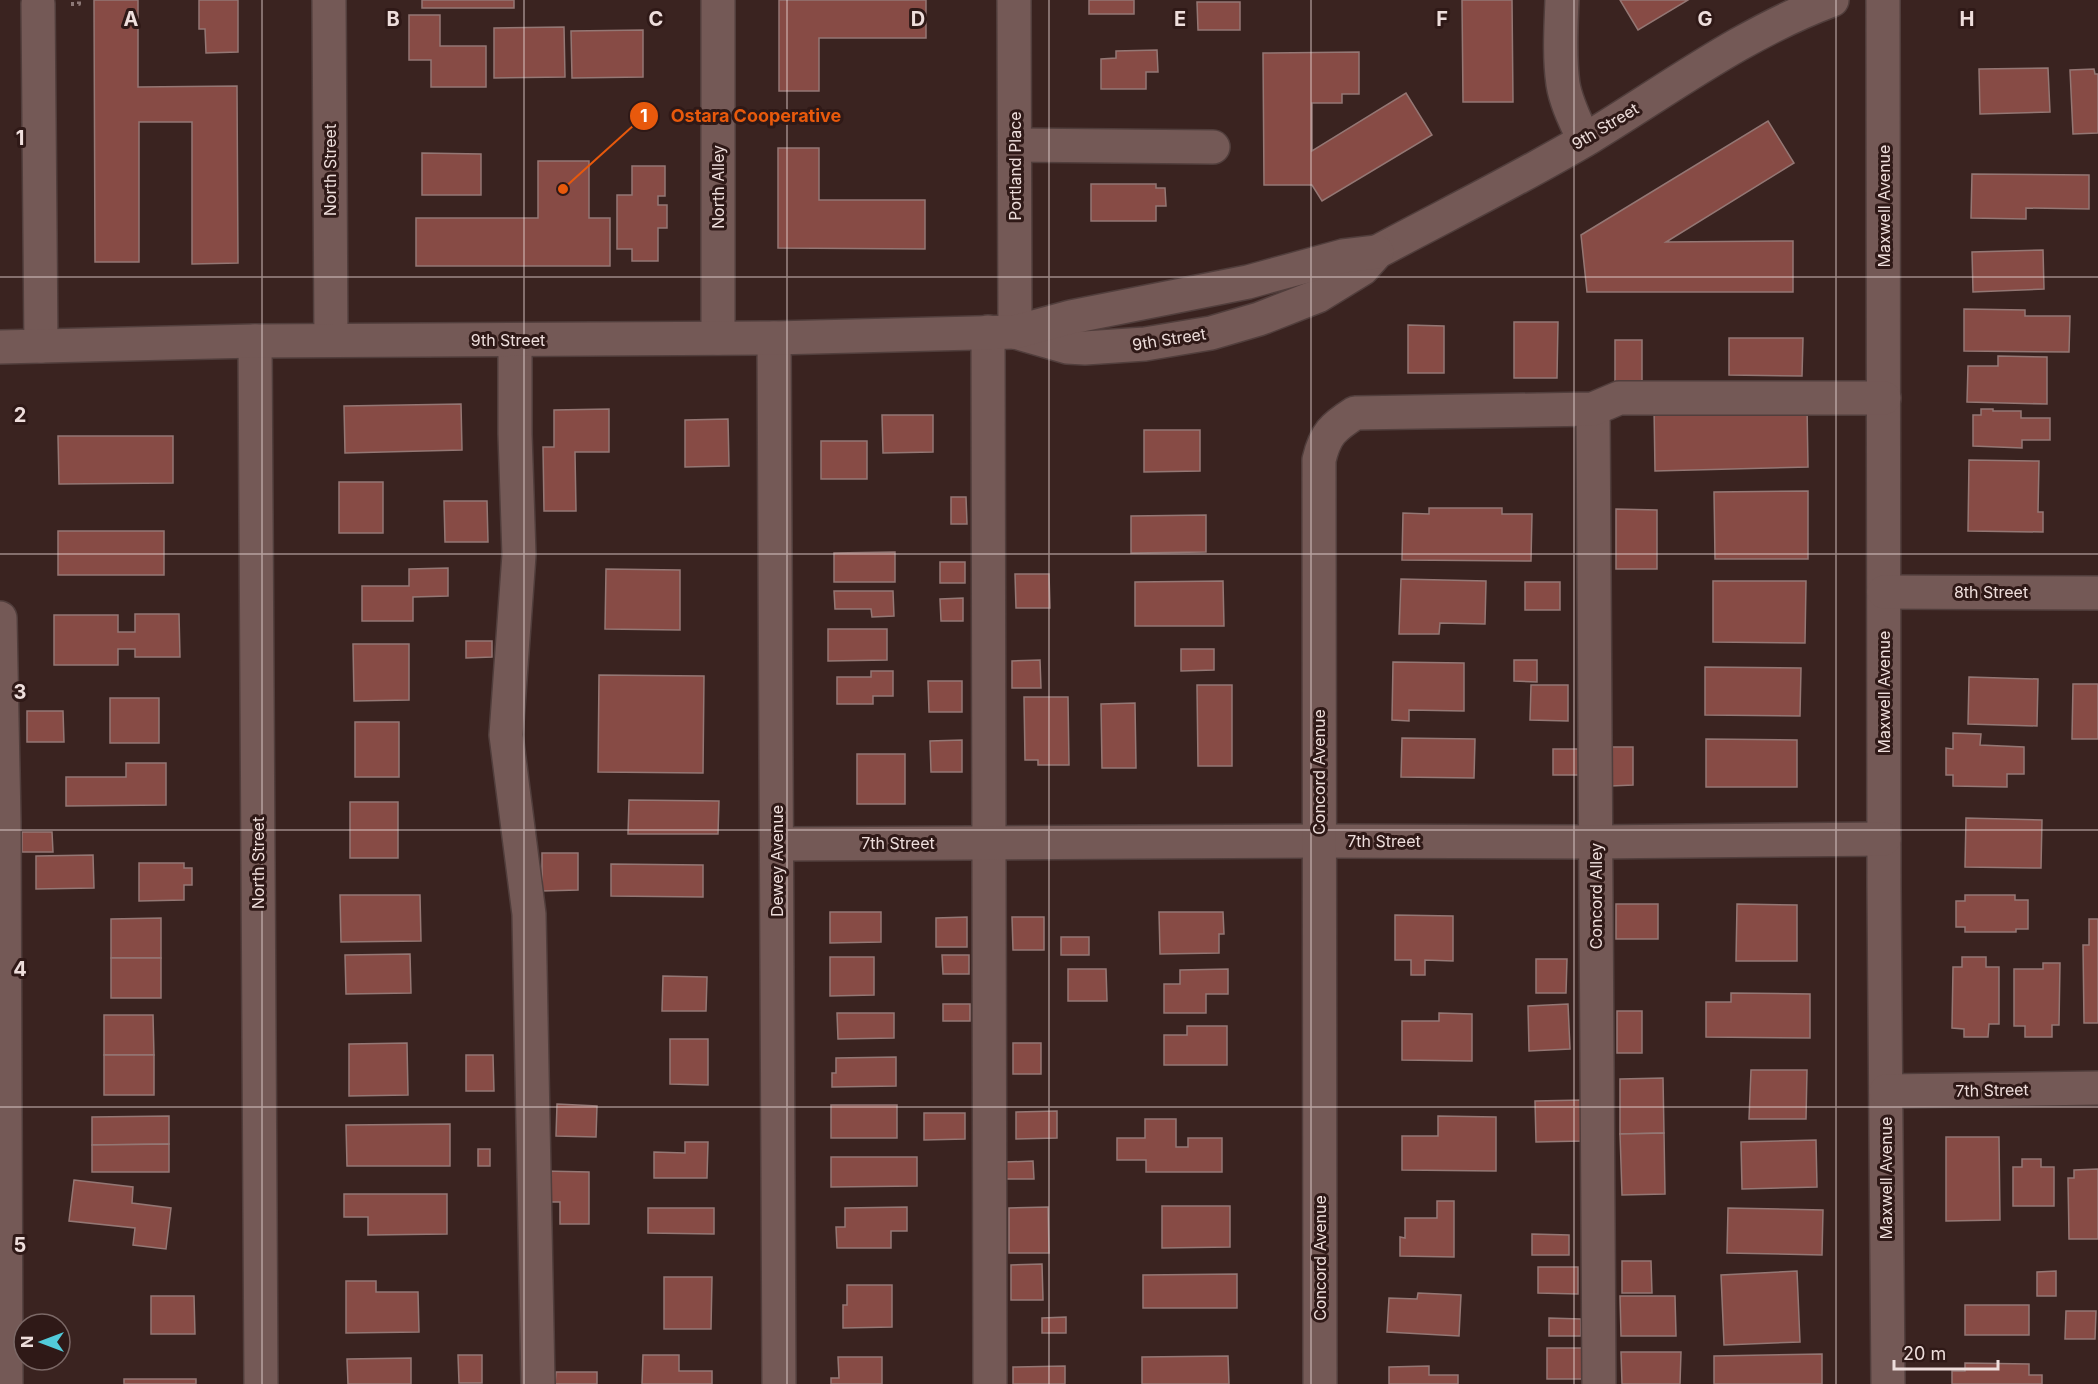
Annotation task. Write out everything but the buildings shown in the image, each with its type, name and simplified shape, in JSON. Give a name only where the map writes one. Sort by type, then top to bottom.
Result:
[{"type":"street","name":"North Street","points":[[329,0],[331,340]]},
{"type":"street","name":"North Alley","points":[[718,0],[718,338]]},
{"type":"street","name":"Portland Place","points":[[990,1384],[988,842],[1002,332],[1015,145],[1014,0]]},
{"type":"street","points":[[1562,0],[1560,36],[1563,85],[1571,112],[1584,140]]},
{"type":"street","name":"9th Street","points":[[1002,332],[1067,348],[1145,344],[1211,333],[1259,319],[1318,296],[1362,268],[1377,252],[1584,140],[1761,32],[1832,0]]},
{"type":"street","name":"Maxwell Avenue","points":[[1883,0],[1884,839],[1888,1384]]},
{"type":"street","points":[[38,4],[40,346]]},
{"type":"street","points":[[1015,145],[1213,147]]},
{"type":"street","name":"9th Street","points":[[0,347],[331,340],[774,338],[1002,332],[1248,282],[1343,256],[1377,252]]},
{"type":"street","name":"Dewey Avenue","points":[[774,338],[779,1384]]},
{"type":"street","points":[[515,339],[519,555],[506,735],[529,914],[538,1384]]},
{"type":"street","name":"North Street","points":[[255,341],[261,1384]]},
{"type":"street","name":"Concord Avenue","points":[[1320,1384],[1319,460],[1323,441],[1336,425],[1355,413],[1593,409],[1619,399],[1884,399]]},
{"type":"street","name":"Concord Alley","points":[[1593,409],[1599,1384]]},
{"type":"street","name":"8th Street","points":[[1884,592],[2098,593]]},
{"type":"street","points":[[0,618],[4,822],[6,1384]]},
{"type":"street","name":"7th Street","points":[[777,844],[1884,839]]},
{"type":"street","name":"7th Street","points":[[1886,1091],[2098,1088]]},
{"type":"place","name":"Ostara Cooperative","points":[[563,189]]}]
